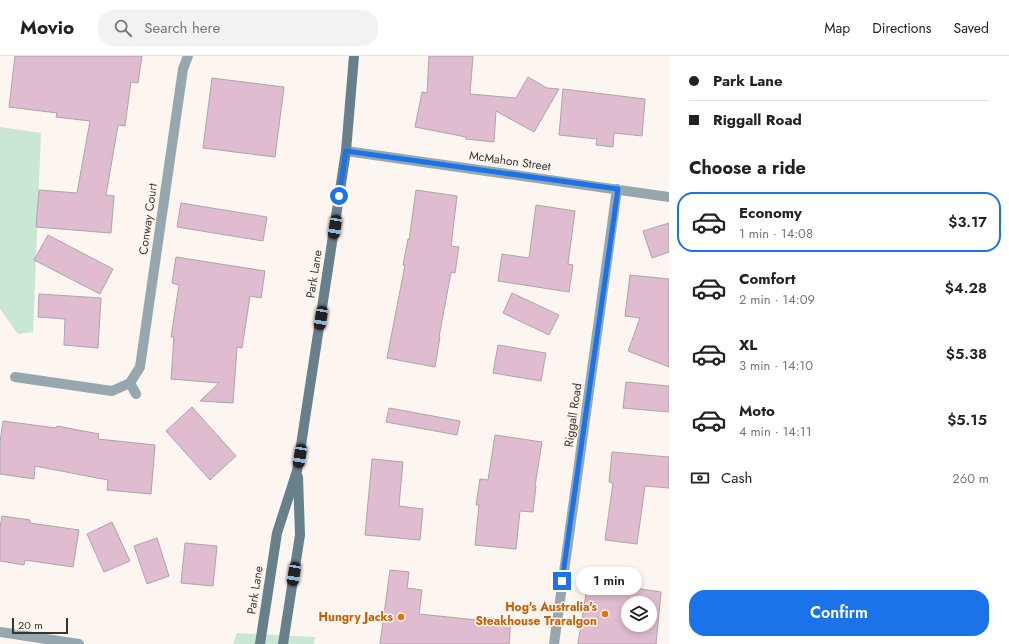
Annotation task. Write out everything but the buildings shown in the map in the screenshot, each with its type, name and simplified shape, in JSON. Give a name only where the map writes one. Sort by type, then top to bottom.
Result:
[{"type":"street","name":"Conway Court","points":[[130,383],[140,367],[183,69],[188,56]]},
{"type":"street","name":"Park Lane","points":[[260,644],[277,533],[297,471],[346,151],[354,56]]},
{"type":"street","name":"McMahon Street","points":[[346,151],[669,196]]},
{"type":"street","name":"Riggall Road","points":[[554,644],[618,189]]},
{"type":"street","points":[[15,377],[112,391],[130,383],[136,394]]},
{"type":"street","name":"Park Lane","points":[[283,644],[300,535],[297,471]]},
{"type":"street","points":[[0,632],[79,644]]},
{"type":"green space","points":[[0,127],[41,133],[33,332],[18,334],[0,309]]},
{"type":"green space","points":[[237,633],[315,637],[314,644],[233,644]]},
{"type":"place","name":"Hog's Australia's Steakhouse Traralgon","points":[[605,614]]},
{"type":"place","name":"Hungry Jacks","points":[[401,617]]},
{"type":"route","points":[[339,196],[346,151],[618,189],[562,581]]}]
